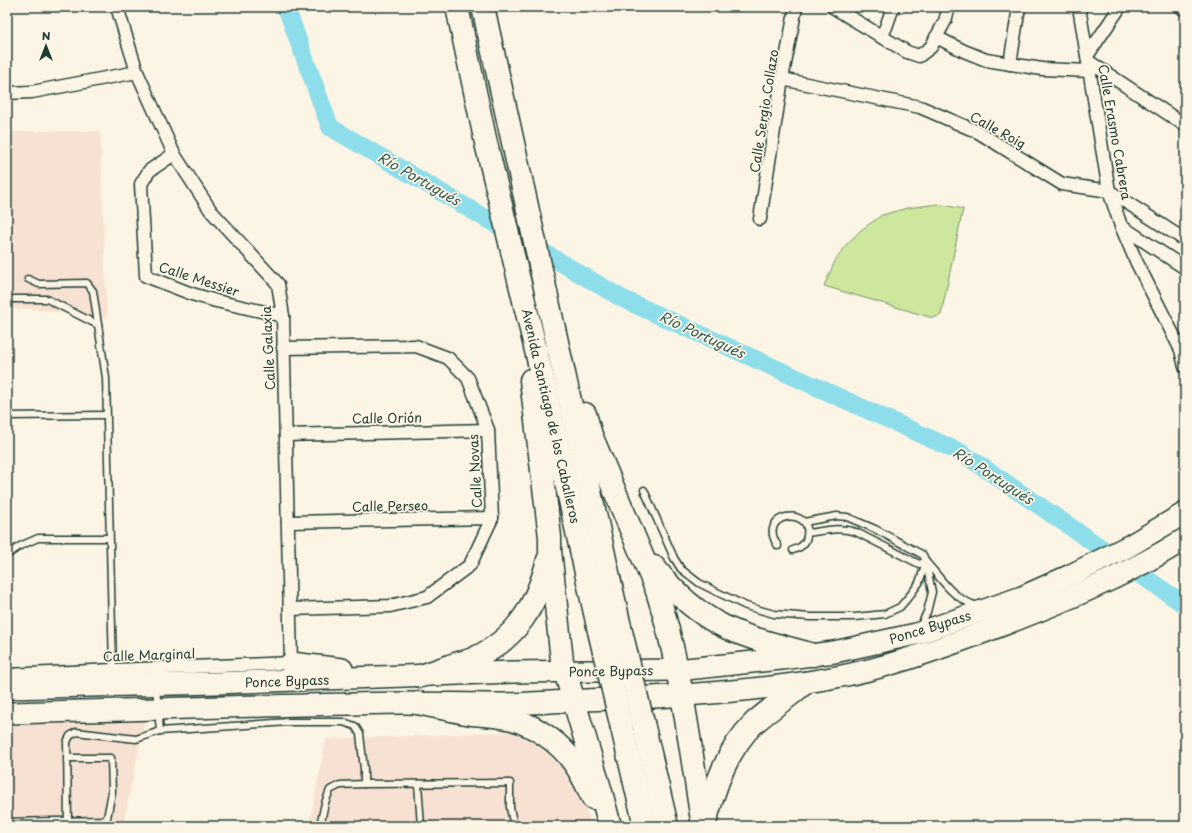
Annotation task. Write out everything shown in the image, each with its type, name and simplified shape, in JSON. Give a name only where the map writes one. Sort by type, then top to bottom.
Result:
[{"type":"highway","name":"Avenida Santiago de los Caballeros","points":[[457,7],[486,143],[534,339],[538,386],[599,630],[645,826]]},
{"type":"highway","name":"Avenida Santiago de los Caballeros","points":[[483,7],[564,369],[575,399],[620,627],[666,826]]},
{"type":"highway","points":[[538,386],[550,550],[562,662],[602,792],[610,826]]},
{"type":"highway","points":[[575,399],[663,608],[682,696],[704,826]]},
{"type":"highway","name":"Ponce Bypass","points":[[7,688],[156,685],[565,671],[677,670],[834,652],[916,634],[1022,597],[1071,575],[1129,546],[1185,513]]},
{"type":"highway","name":"Ponce Bypass","points":[[7,713],[418,703],[504,704],[682,696],[805,683],[835,678],[926,653],[1042,610],[1111,579],[1171,548],[1185,539]]},
{"type":"highway","points":[[636,541],[667,584],[702,614],[723,626],[752,637],[813,655]]},
{"type":"highway","points":[[421,676],[473,659],[510,635],[526,616],[532,605],[543,580],[550,550]]},
{"type":"highway","points":[[291,663],[337,668],[360,673],[373,678]]},
{"type":"highway","points":[[704,826],[723,767],[742,736],[755,722],[805,683]]},
{"type":"highway","points":[[418,703],[472,714],[498,716],[527,725],[550,738],[563,750],[583,777],[604,826]]},
{"type":"street","name":"Calle Galaxia","points":[[117,7],[137,72],[174,154],[211,211],[278,284],[283,316],[291,663]]},
{"type":"street","name":"Calle Sergio Collazo","points":[[760,219],[782,79],[796,7]]},
{"type":"street","points":[[833,7],[907,52],[919,56],[931,47],[945,21],[948,7]]},
{"type":"street","points":[[881,37],[893,7]]},
{"type":"street","points":[[1010,64],[1019,7]]},
{"type":"street","name":"Calle Erasmo Cabrera","points":[[1079,7],[1109,190],[1121,226],[1136,261],[1181,350],[1185,367]]},
{"type":"street","points":[[1088,63],[1120,7]]},
{"type":"street","points":[[1181,7],[1185,10]]},
{"type":"street","points":[[936,37],[986,60],[1042,69],[1088,63],[1185,125]]},
{"type":"street","points":[[7,93],[32,92],[137,72]]},
{"type":"street","name":"Calle Roig","points":[[782,79],[920,107],[978,132],[1062,184],[1109,190],[1185,240]]},
{"type":"street","name":"Calle Messier","points":[[174,154],[149,171],[141,184],[146,276],[192,294],[283,316]]},
{"type":"street","points":[[1121,226],[1185,268]]},
{"type":"street","name":"Calle Novas","points":[[284,348],[416,346],[448,358],[468,378],[488,430],[492,518],[470,564],[426,597],[390,606],[290,609]]},
{"type":"street","name":"Calle Orión","points":[[286,435],[488,430]]},
{"type":"street","name":"Calle Perseo","points":[[288,522],[492,518]]},
{"type":"street","name":"Calle Marginal","points":[[7,675],[291,663]]},
{"type":"lane","points":[[28,279],[39,284],[87,282],[93,291],[106,378],[113,670]]},
{"type":"lane","points":[[7,299],[47,299],[98,324]]},
{"type":"lane","points":[[7,416],[106,415]]},
{"type":"lane","points":[[644,490],[674,558],[681,570],[699,583],[746,606],[774,614],[810,617],[855,617],[885,614],[900,606],[911,594],[919,583],[926,562]]},
{"type":"lane","points":[[778,546],[774,540],[773,534],[775,524],[784,517],[794,516],[804,522],[808,533],[804,544],[799,548],[792,550]]},
{"type":"lane","points":[[804,522],[837,516],[847,517],[875,529],[923,555],[926,562],[932,592],[927,612],[916,634]]},
{"type":"lane","points":[[808,533],[841,528],[848,529],[919,564],[926,562]]},
{"type":"lane","points":[[7,555],[20,546],[38,538],[109,538]]},
{"type":"lane","points":[[926,562],[956,596],[970,604],[987,609]]},
{"type":"lane","points":[[156,685],[160,731]]},
{"type":"lane","points":[[68,824],[67,742],[70,736],[76,732],[136,739],[160,731],[288,722],[343,722],[355,726],[360,734],[364,784]]},
{"type":"lane","points":[[7,822],[68,824],[105,820],[107,818],[112,792],[111,758],[67,758]]},
{"type":"lane","points":[[320,826],[325,803],[330,790],[340,785],[510,783],[510,808],[514,826]]},
{"type":"lane","points":[[418,784],[421,826]]},
{"type":"shaded area","points":[[100,131],[107,318],[31,309],[7,309],[7,132]]},
{"type":"shaded area","points":[[146,715],[123,826],[7,826],[7,720]]},
{"type":"shaded area","points":[[511,732],[536,744],[561,767],[588,814],[591,826],[309,826],[326,739]]},
{"type":"green space","points":[[938,204],[963,209],[941,315],[933,318],[824,286],[835,261],[847,244],[861,230],[882,215],[907,208]]},
{"type":"waterway","name":"Río Portugués","points":[[286,7],[330,127],[623,299],[962,453],[1185,605]]}]
